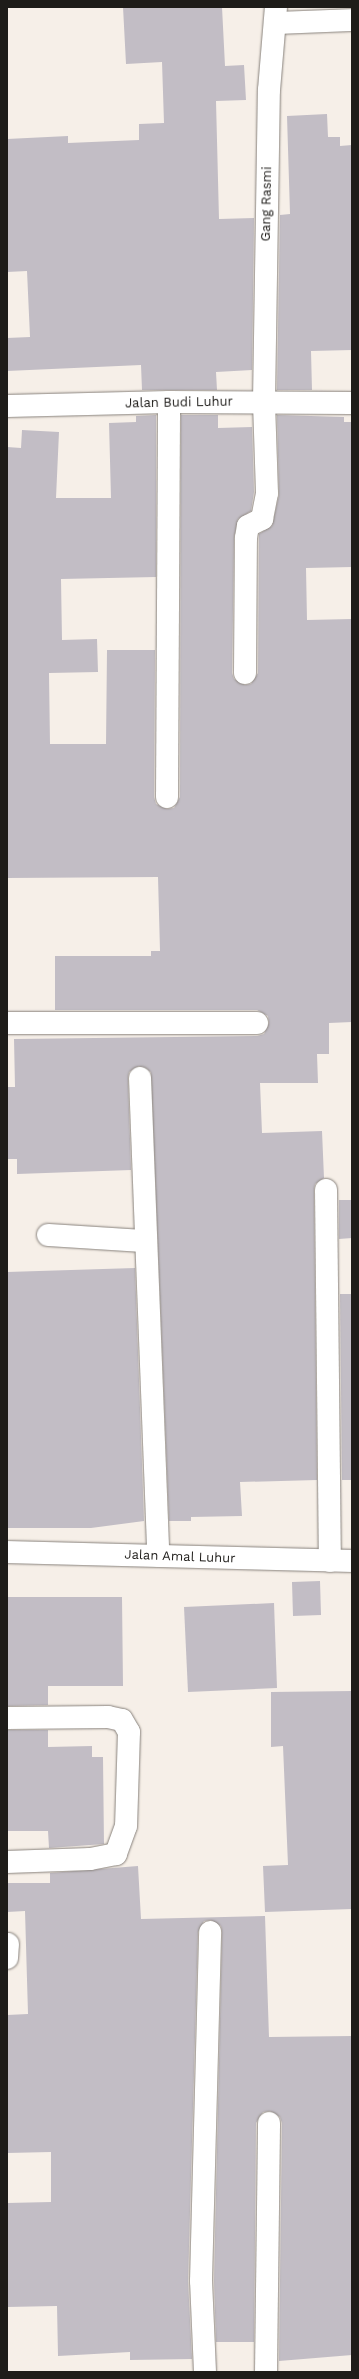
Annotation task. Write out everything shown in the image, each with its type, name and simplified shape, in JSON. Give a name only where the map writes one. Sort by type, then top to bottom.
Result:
[{"type":"street","points":[[276,15],[352,20]]},
{"type":"street","name":"Gang Rasmi","points":[[245,673],[246,538],[248,526],[262,519],[267,493],[264,402],[269,90],[276,15]]},
{"type":"street","points":[[167,797],[168,402]]},
{"type":"street","name":"Jalan Budi Luhur","points":[[7,406],[168,402],[352,403]]},
{"type":"street","points":[[7,1023],[257,1023]]},
{"type":"street","points":[[140,1078],[144,1241],[158,1556]]},
{"type":"street","points":[[326,1190],[330,1561]]},
{"type":"street","points":[[48,1236],[144,1241]]},
{"type":"street","name":"Jalan Amal Luhur","points":[[7,1552],[352,1561]]},
{"type":"street","points":[[7,1718],[108,1717],[122,1720],[129,1732],[126,1826],[116,1854],[90,1859],[7,1862]]},
{"type":"street","points":[[206,2372],[201,2250],[210,1932]]},
{"type":"street","points":[[266,2372],[269,2123]]},
{"type":"building","points":[[123,7],[222,7],[225,66],[244,65],[246,100],[216,101],[219,219],[254,218],[252,370],[216,372],[217,390],[142,390],[141,365],[7,371],[7,338],[30,337],[27,271],[7,272],[7,139],[68,136],[68,143],[139,140],[139,124],[164,123],[162,62],[126,64]]},
{"type":"building","points":[[327,114],[328,137],[340,137],[340,146],[352,145],[352,350],[311,351],[312,390],[277,390],[280,215],[290,214],[287,116]]},
{"type":"building","points":[[156,415],[156,577],[61,579],[62,640],[97,639],[98,672],[49,673],[50,744],[106,744],[107,650],[155,650],[154,797],[156,804],[167,809],[174,808],[180,797],[181,415],[218,415],[218,428],[252,427],[254,492],[251,511],[238,519],[234,538],[232,673],[234,679],[245,685],[251,684],[258,673],[259,534],[272,526],[279,495],[277,415],[344,417],[344,422],[352,422],[352,567],[306,568],[307,620],[352,619],[352,1022],[329,1023],[329,1054],[317,1054],[318,1083],[260,1083],[262,1133],[322,1131],[324,1178],[315,1184],[314,1190],[317,1480],[240,1482],[242,1516],[191,1517],[191,1521],[169,1521],[151,1072],[139,1066],[129,1072],[131,1170],[17,1174],[17,1159],[7,1159],[7,1087],[15,1087],[14,1039],[257,1036],[264,1034],[269,1023],[268,1016],[257,1010],[55,1010],[55,956],[151,956],[151,951],[160,951],[158,877],[7,878],[7,447],[21,448],[22,430],[59,432],[56,498],[111,498],[109,423],[136,422],[136,416]]},
{"type":"building","points":[[339,1200],[352,1200],[352,1238],[339,1239]]},
{"type":"building","points":[[135,1268],[144,1521],[91,1528],[7,1528],[7,1272]]},
{"type":"building","points":[[340,1294],[352,1294],[352,1480],[342,1480]]},
{"type":"building","points":[[320,1581],[321,1615],[293,1616],[292,1582]]},
{"type":"building","points":[[7,1597],[122,1597],[123,1686],[48,1686],[48,1705],[7,1706]]},
{"type":"building","points":[[274,1603],[277,1688],[188,1692],[184,1607]]},
{"type":"building","points":[[352,1691],[352,1909],[265,1912],[263,1866],[288,1865],[283,1746],[271,1747],[271,1692]]},
{"type":"building","points":[[7,1730],[48,1730],[48,1747],[92,1746],[92,1757],[103,1757],[104,1844],[49,1848],[48,1831],[7,1831]]},
{"type":"building","points":[[138,1866],[141,1919],[265,1916],[269,2037],[352,2036],[352,2355],[279,2361],[282,2123],[280,2117],[270,2111],[263,2112],[256,2123],[254,2342],[216,2342],[214,2281],[222,1932],[221,1926],[211,1920],[204,1921],[198,1932],[188,2281],[192,2359],[130,2360],[130,2352],[58,2356],[57,2306],[7,2307],[7,2203],[51,2202],[51,2152],[7,2153],[7,2015],[28,2014],[25,1911],[7,1912],[7,1883],[50,1883],[50,1873]]}]
